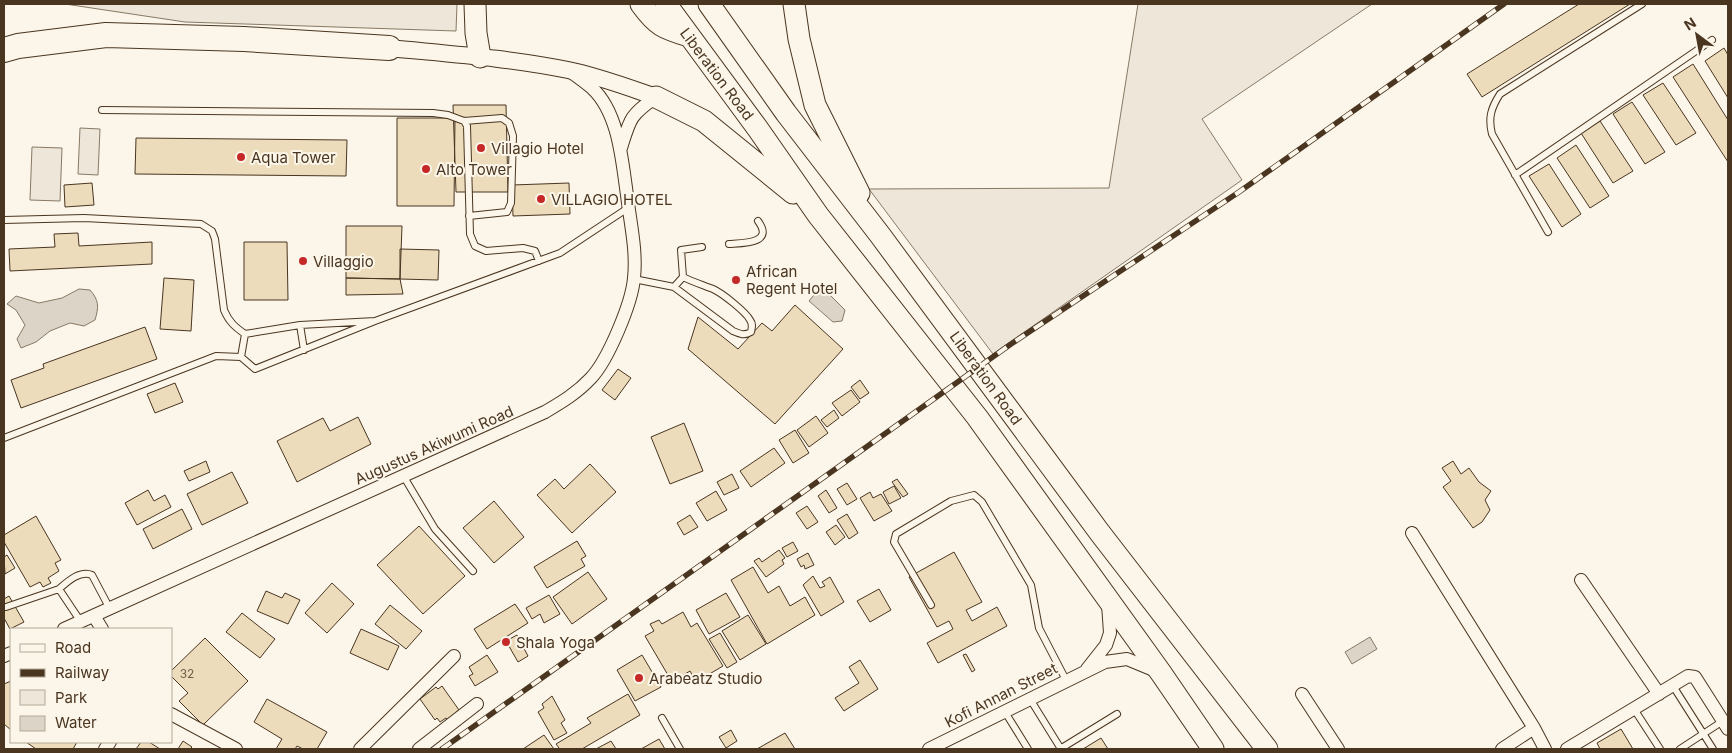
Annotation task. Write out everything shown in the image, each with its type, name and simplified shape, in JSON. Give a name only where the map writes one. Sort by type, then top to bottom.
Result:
[{"type":"highway","points":[[475,4],[476,33],[480,56]]},
{"type":"highway","points":[[641,4],[651,18],[665,29],[689,36]]},
{"type":"highway","name":"Liberation Road","points":[[666,4],[758,129],[818,215],[977,417],[1213,749]]},
{"type":"highway","points":[[794,4],[799,40],[815,105],[880,235]]},
{"type":"highway","name":"Liberation Road","points":[[715,8],[786,114],[880,235],[1100,533],[1267,749]]},
{"type":"highway","points":[[4,50],[18,46],[106,35],[244,39],[389,48]]},
{"type":"highway","points":[[656,97],[704,121],[759,164],[818,215]]},
{"type":"street","points":[[389,48],[480,56],[568,70],[613,82],[656,97]]},
{"type":"street","name":"Augustus Akiwumi Road","points":[[66,628],[545,412],[569,399],[592,377],[608,351],[625,316],[634,279],[633,238],[621,148],[609,115],[593,89],[568,70]]},
{"type":"street","name":"Augustus Akiwumi Road","points":[[621,148],[628,123],[633,115],[656,97]]},
{"type":"street","points":[[1412,533],[1534,728],[1545,749]]},
{"type":"street","points":[[1581,580],[1659,694]]},
{"type":"street","name":"Kofi Annan Street","points":[[1086,670],[1106,645],[1110,633],[1107,599]]},
{"type":"street","points":[[94,616],[101,628]]},
{"type":"street","points":[[360,749],[454,656]]},
{"type":"street","name":"Kofi Annan Street","points":[[930,749],[1105,662],[1127,659],[1160,673]]},
{"type":"street","points":[[1567,749],[1688,676],[1694,677],[1726,725]]},
{"type":"street","points":[[1302,694],[1338,749]]},
{"type":"street","points":[[419,749],[476,704]]},
{"type":"street","points":[[172,715],[236,749]]},
{"type":"street","points":[[1502,749],[1534,728]]},
{"type":"lane","points":[[1548,232],[1492,134],[1489,124],[1490,112],[1500,94],[1642,4]]},
{"type":"lane","points":[[1515,175],[1712,40]]},
{"type":"lane","points":[[102,110],[433,113],[448,115],[464,121],[502,118],[508,123],[513,136],[511,203],[507,212],[469,216]]},
{"type":"lane","points":[[464,121],[467,126],[470,234],[475,246],[486,251],[523,248],[535,251],[539,261]]},
{"type":"lane","points":[[4,438],[216,356],[241,357],[255,369],[374,321],[560,253],[628,208]]},
{"type":"lane","points":[[4,220],[84,218],[201,224],[212,232],[215,239],[224,310],[231,324],[245,334],[300,325],[374,321]]},
{"type":"lane","points":[[728,244],[756,241],[761,238],[763,233],[762,226],[758,221]]},
{"type":"lane","points":[[674,287],[683,277],[681,250],[702,247]]},
{"type":"lane","points":[[634,279],[674,287],[741,335],[747,335],[751,332],[753,327],[746,314],[715,290],[698,285],[683,277]]},
{"type":"lane","points":[[300,325],[304,350]]},
{"type":"lane","points":[[241,357],[245,334]]},
{"type":"lane","points":[[404,477],[436,529],[473,571]]},
{"type":"lane","points":[[931,605],[894,542],[896,534],[951,501],[974,496],[982,502],[1031,585],[1039,628],[1066,680]]},
{"type":"lane","points":[[6,607],[60,589],[81,574],[87,573],[92,576],[110,609]]},
{"type":"lane","points":[[60,589],[81,622]]},
{"type":"lane","points":[[1672,686],[1713,749]]},
{"type":"lane","points":[[1030,699],[1061,749],[1117,714]]},
{"type":"lane","points":[[1634,709],[1660,749]]},
{"type":"lane","points":[[1005,712],[1028,749]]},
{"type":"lane","points":[[662,718],[680,749]]},
{"type":"lane","points":[[1680,749],[1703,734],[1726,725]]},
{"type":"green space","points":[[65,4],[457,4],[456,31],[185,22]]},
{"type":"green space","points":[[1138,4],[1372,4],[1202,119],[1242,180],[993,354],[869,189],[1109,188]]},
{"type":"green space","points":[[80,128],[100,129],[98,175],[78,174]]},
{"type":"green space","points":[[32,147],[62,148],[60,201],[30,200]]},
{"type":"water","points":[[821,286],[845,310],[842,321],[833,322],[809,301]]},
{"type":"water","points":[[79,289],[90,290],[97,300],[98,307],[95,320],[84,326],[70,323],[50,331],[36,342],[21,348],[17,339],[25,325],[16,310],[7,304],[16,296],[39,303],[62,298]]},
{"type":"water","points":[[1370,637],[1377,649],[1352,664],[1345,652]]},
{"type":"building","points":[[1579,4],[1630,4],[1482,97],[1467,74]]},
{"type":"building","points":[[1724,48],[1728,55],[1728,98],[1705,61]]},
{"type":"building","points":[[1693,64],[1728,120],[1728,162],[1673,77]]},
{"type":"building","points":[[1663,83],[1696,133],[1676,145],[1643,95]]},
{"type":"building","points":[[1632,102],[1665,152],[1645,164],[1613,114]]},
{"type":"building","name":"Villagio Hotel","points":[[453,105],[506,105],[508,192],[456,192]]},
{"type":"building","name":"Alto Tower","points":[[397,118],[455,118],[454,206],[397,206]]},
{"type":"building","points":[[1600,121],[1633,171],[1613,183],[1581,133]]},
{"type":"building","name":"Aqua Tower","points":[[136,138],[347,140],[346,176],[135,174]]},
{"type":"building","points":[[1576,145],[1609,196],[1590,208],[1557,158]]},
{"type":"building","points":[[1549,164],[1581,214],[1562,227],[1529,176]]},
{"type":"building","points":[[92,183],[94,205],[65,207],[64,185]]},
{"type":"building","name":"VILLAGIO HOTEL","points":[[569,183],[570,214],[513,216],[512,185]]},
{"type":"building","points":[[346,226],[402,226],[400,279],[346,278]]},
{"type":"building","points":[[78,233],[79,246],[152,242],[152,264],[10,271],[9,249],[55,247],[54,234]]},
{"type":"building","points":[[244,242],[287,242],[288,300],[244,300]]},
{"type":"building","points":[[400,249],[439,250],[438,280],[400,279]]},
{"type":"building","points":[[164,278],[194,280],[191,331],[160,329]]},
{"type":"building","points":[[346,278],[400,279],[403,294],[346,295]]},
{"type":"building","points":[[795,305],[843,349],[775,424],[688,349],[698,317],[738,349],[762,323],[772,331]]},
{"type":"building","points":[[145,327],[157,359],[21,408],[11,380],[44,368],[43,364]]},
{"type":"building","points":[[618,369],[631,378],[615,400],[602,390]]},
{"type":"building","points":[[860,380],[869,393],[860,399],[851,387]]},
{"type":"building","points":[[175,383],[183,402],[155,413],[147,394]]},
{"type":"building","points":[[851,390],[860,402],[842,416],[832,403]]},
{"type":"building","points":[[834,410],[839,418],[827,427],[821,420]]},
{"type":"building","points":[[816,416],[828,433],[809,447],[797,430]]},
{"type":"building","points":[[358,417],[371,444],[297,482],[277,441],[323,418],[330,431]]},
{"type":"building","points":[[684,423],[703,471],[670,484],[651,437]]},
{"type":"building","points":[[795,430],[809,453],[793,463],[779,440]]},
{"type":"building","points":[[774,448],[785,463],[751,487],[740,471]]},
{"type":"building","points":[[206,461],[210,472],[189,481],[184,471]]},
{"type":"building","points":[[1453,461],[1461,474],[1469,468],[1479,482],[1491,491],[1485,500],[1490,510],[1482,522],[1473,528],[1443,487],[1451,481],[1442,468]]},
{"type":"building","points":[[590,464],[616,492],[572,533],[537,495],[555,479],[564,489]]},
{"type":"building","points":[[232,472],[248,503],[202,525],[187,494]]},
{"type":"building","points":[[732,474],[739,488],[724,495],[717,482]]},
{"type":"building","points":[[897,479],[908,494],[903,497],[892,482]]},
{"type":"building","points":[[847,483],[857,499],[847,505],[837,489]]},
{"type":"building","points":[[894,486],[901,498],[889,504],[883,492]]},
{"type":"building","points":[[148,490],[154,501],[165,495],[171,507],[137,525],[125,503]]},
{"type":"building","points":[[826,490],[837,508],[829,513],[818,496]]},
{"type":"building","points":[[716,491],[727,510],[707,521],[696,503]]},
{"type":"building","points":[[870,492],[873,498],[881,494],[892,511],[874,521],[860,498]]},
{"type":"building","points":[[494,501],[524,537],[494,563],[463,528]]},
{"type":"building","points":[[807,506],[818,522],[807,529],[796,513]]},
{"type":"building","points":[[182,509],[192,529],[153,549],[143,529]]},
{"type":"building","points":[[847,514],[858,533],[849,539],[837,520]]},
{"type":"building","points":[[690,515],[698,527],[684,535],[677,523]]},
{"type":"building","points":[[36,516],[61,560],[55,563],[59,571],[48,578],[51,583],[43,587],[40,582],[30,587],[4,542],[4,535]]},
{"type":"building","points":[[836,525],[845,537],[835,545],[826,532]]},
{"type":"building","points":[[419,526],[465,576],[423,614],[377,565]]},
{"type":"building","points":[[577,541],[586,556],[581,559],[585,566],[547,588],[534,567]]},
{"type":"building","points":[[793,542],[798,551],[787,557],[782,548]]},
{"type":"building","points":[[779,550],[785,558],[782,560],[784,564],[766,577],[754,561],[759,558],[762,562]]},
{"type":"building","points":[[954,552],[982,602],[966,610],[972,621],[997,607],[1007,626],[938,663],[927,643],[953,629],[949,621],[937,627],[909,577]]},
{"type":"building","points":[[808,553],[814,565],[805,569],[804,565],[801,567],[797,559]]},
{"type":"building","points":[[7,555],[15,568],[5,574],[4,557]]},
{"type":"building","points":[[753,567],[768,593],[779,586],[790,606],[805,597],[815,615],[767,644],[731,580]]},
{"type":"building","points":[[588,572],[607,599],[572,624],[553,597]]},
{"type":"building","points":[[813,576],[820,588],[825,586],[822,582],[830,577],[844,602],[821,616],[803,585]]},
{"type":"building","points":[[332,583],[354,604],[327,633],[305,613]]},
{"type":"building","points":[[879,589],[891,610],[870,622],[857,601]]},
{"type":"building","points":[[266,591],[282,598],[285,593],[300,600],[288,624],[257,611]]},
{"type":"building","points":[[726,593],[740,617],[709,634],[696,610]]},
{"type":"building","points":[[549,595],[560,614],[544,623],[540,614],[532,619],[526,608]]},
{"type":"building","points":[[9,596],[24,622],[10,629],[4,618],[4,599]]},
{"type":"building","points":[[515,604],[528,623],[487,649],[474,629]]},
{"type":"building","points":[[390,605],[422,631],[406,649],[375,624]]},
{"type":"building","points":[[683,612],[691,627],[697,623],[723,666],[696,682],[690,671],[672,682],[645,636],[654,631],[650,624],[659,620],[662,624]]},
{"type":"building","points":[[242,613],[275,639],[260,658],[226,632]]},
{"type":"building","points":[[748,615],[766,644],[740,660],[722,631]]},
{"type":"building","points":[[361,629],[399,646],[388,670],[350,653]]},
{"type":"building","points":[[720,633],[737,662],[727,668],[709,639]]},
{"type":"building","points":[[517,635],[528,656],[518,662],[506,641]]},
{"type":"building","points":[[205,638],[248,681],[203,725],[179,701],[188,693],[172,677],[172,670]]},
{"type":"building","points":[[966,654],[975,670],[972,672],[963,655]]},
{"type":"building","points":[[487,655],[498,672],[475,686],[469,676],[473,674],[469,667]]},
{"type":"building","name":"Arabeatz Studio","points":[[642,655],[661,687],[635,701],[617,670]]},
{"type":"building","points":[[860,660],[878,689],[844,711],[835,698],[859,683],[849,667]]},
{"type":"building","points":[[10,681],[10,729],[4,724],[4,684]]},
{"type":"building","points":[[442,686],[459,710],[456,712],[457,714],[448,720],[446,718],[440,722],[437,718],[435,720],[420,699],[436,687],[438,689]]},
{"type":"building","points":[[628,694],[640,715],[582,749],[557,749],[559,748],[556,744],[591,723],[587,718]]},
{"type":"building","points":[[552,696],[565,720],[561,723],[567,733],[554,740],[538,712],[544,708],[542,704]]},
{"type":"building","points":[[267,699],[327,732],[317,749],[303,749],[297,746],[295,749],[276,749],[282,739],[254,722]]},
{"type":"building","points":[[1621,729],[1633,749],[1600,749],[1597,743]]},
{"type":"building","points":[[731,730],[737,741],[726,748],[719,737]]},
{"type":"building","points":[[785,733],[795,749],[757,749]]},
{"type":"building","points":[[544,735],[554,749],[523,749]]},
{"type":"building","points":[[1101,738],[1108,749],[1083,749]]},
{"type":"building","points":[[659,739],[665,749],[641,749]]},
{"type":"building","points":[[183,741],[192,747],[190,749],[178,749]]},
{"type":"building","points":[[611,741],[616,749],[596,749]]},
{"type":"building","points":[[27,743],[76,743],[73,749],[36,749]]},
{"type":"building","points":[[140,743],[151,743],[160,749],[136,749]]},
{"type":"railway","points":[[442,749],[1011,344],[1239,192],[1504,4]]},
{"type":"place","name":"Villagio Hotel","points":[[481,148]]},
{"type":"place","name":"Aqua Tower","points":[[241,157]]},
{"type":"place","name":"Alto Tower","points":[[426,169]]},
{"type":"place","name":"VILLAGIO HOTEL","points":[[541,199]]},
{"type":"place","name":"Villaggio","points":[[303,261]]},
{"type":"place","name":"African Regent Hotel","points":[[736,280]]},
{"type":"place","name":"Shala Yoga","points":[[506,642]]},
{"type":"place","name":"Arabeatz Studio","points":[[639,678]]}]
